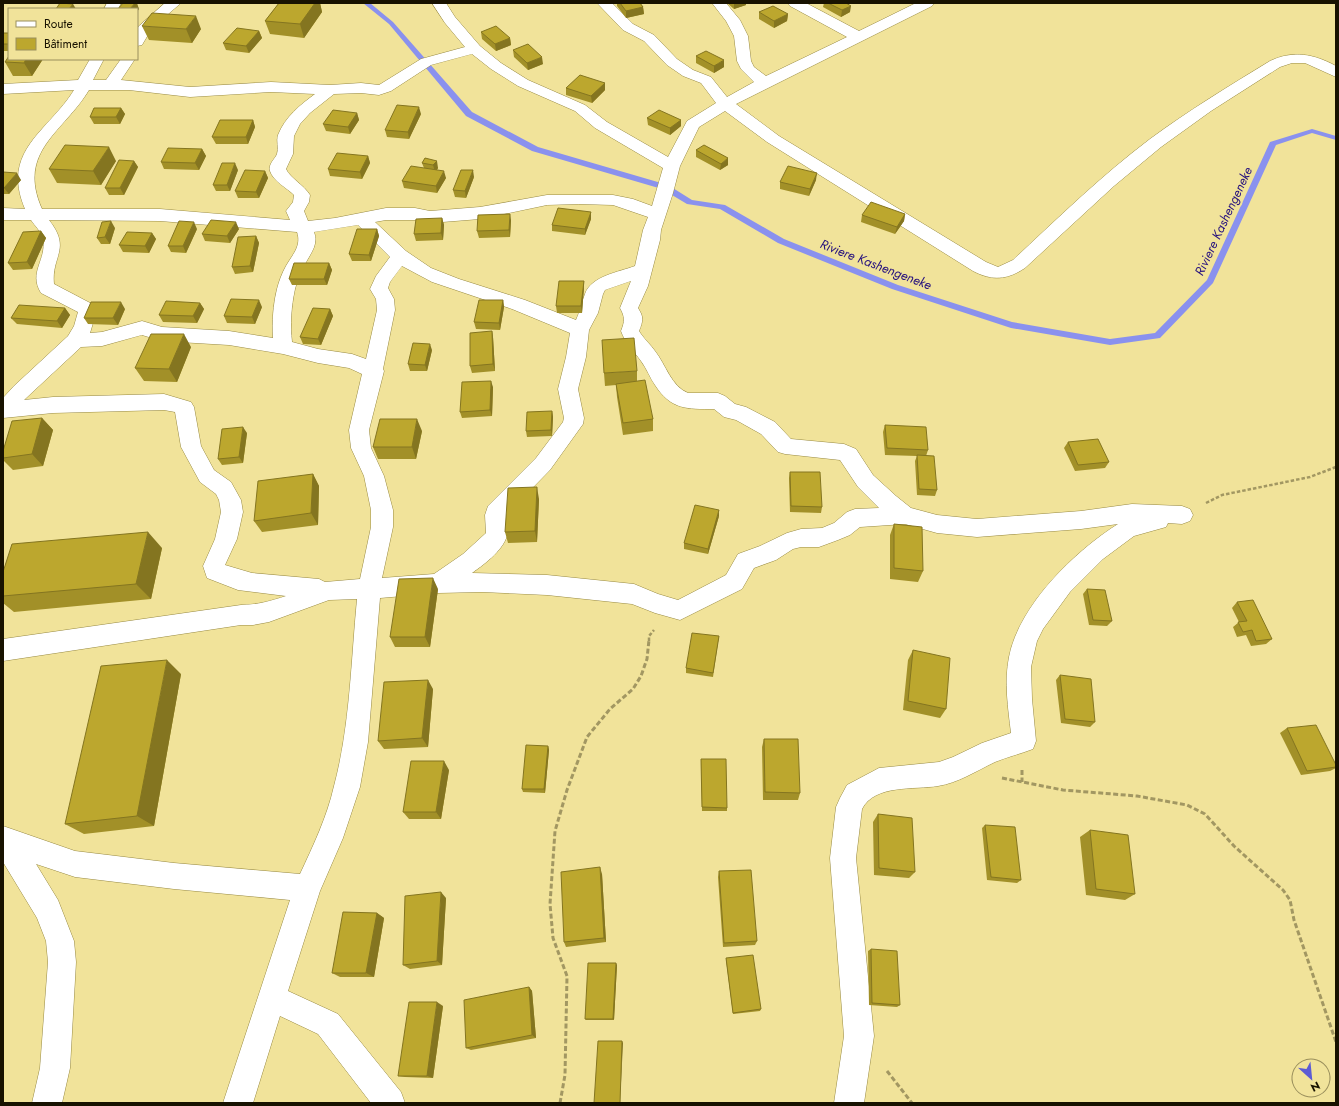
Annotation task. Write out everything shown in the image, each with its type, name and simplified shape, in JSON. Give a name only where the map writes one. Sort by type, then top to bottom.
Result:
[{"type":"street","points":[[138,40],[146,26],[174,3]]},
{"type":"street","points":[[439,3],[450,20],[475,49],[496,66],[523,82],[580,108],[601,125],[672,166]]},
{"type":"street","points":[[604,3],[628,27],[649,38],[672,62],[688,73],[706,80],[725,104],[773,139],[965,258],[984,269],[999,274],[1020,264],[1099,190],[1140,155],[1190,118],[1285,58],[1297,56],[1308,59],[1336,72]]},
{"type":"street","points":[[719,3],[733,20],[741,36],[744,61],[748,69],[764,83]]},
{"type":"street","points":[[795,3],[859,37]]},
{"type":"street","points":[[905,515],[878,495],[854,467],[849,455],[834,451],[785,446],[768,428],[739,412],[731,412],[718,402],[686,401],[676,397],[669,391],[649,357],[632,337],[630,331],[634,321],[633,314],[629,308],[639,286],[656,214],[672,166],[693,124],[725,104],[764,83],[927,3]]},
{"type":"street","points":[[3,89],[68,85],[130,85],[190,92],[271,86],[330,90],[361,88],[382,89],[426,62],[475,49]]},
{"type":"street","points":[[4,410],[23,388],[77,340],[86,318],[87,310],[47,289],[44,284],[43,279],[50,262],[53,245],[51,234],[36,215],[26,184],[28,162],[40,137],[75,99],[84,86],[97,60]]},
{"type":"street","points":[[110,86],[127,60]]},
{"type":"street","points":[[283,346],[281,324],[284,297],[294,268],[307,242],[307,235],[296,217],[295,211],[301,202],[302,195],[294,185],[283,177],[278,170],[278,167],[286,153],[285,137],[299,114],[330,90]]},
{"type":"street","points":[[3,214],[160,215],[302,227],[363,220],[400,213],[430,217],[480,213],[535,202],[561,200],[613,200],[627,203],[656,214]]},
{"type":"street","points":[[363,220],[401,256],[428,273],[447,282],[546,314],[580,330]]},
{"type":"street","points":[[238,1103],[307,888],[330,838],[347,787],[356,742],[369,589],[382,527],[382,510],[374,476],[361,448],[359,430],[374,371],[385,318],[386,301],[384,293],[379,289],[382,280],[401,256]]},
{"type":"street","points":[[438,583],[460,569],[489,544],[497,533],[497,524],[494,519],[496,512],[542,464],[573,424],[574,418],[568,389],[576,357],[580,330],[589,313],[594,293],[599,286],[643,270]]},
{"type":"street","points":[[77,340],[102,339],[142,328],[162,334],[229,338],[283,346],[318,356],[352,361],[374,371]]},
{"type":"street","points":[[4,410],[53,405],[164,402],[184,407],[190,447],[207,476],[224,488],[230,500],[232,512],[226,539],[214,566],[215,571],[229,578],[279,587],[329,590],[369,589],[438,583],[482,582],[547,584],[634,594],[655,603],[680,610],[734,582],[746,561],[787,542],[801,538],[818,538],[830,534],[842,528],[855,518],[905,515],[937,524],[977,528],[1081,520],[1132,513],[1182,514]]},
{"type":"street","points":[[849,1103],[859,1036],[843,858],[849,807],[856,794],[879,780],[939,774],[958,768],[991,751],[1024,741],[1019,700],[1021,656],[1034,621],[1059,588],[1095,552],[1125,531],[1144,523],[1182,514]]},
{"type":"street","points":[[3,650],[241,615],[253,615],[268,612],[329,590]]},
{"type":"street","points":[[4,840],[75,864],[174,876],[307,888]]},
{"type":"street","points":[[4,840],[48,910],[60,941],[62,962],[55,1068],[47,1103]]},
{"type":"street","points":[[272,998],[328,1024],[390,1103]]},
{"type":"path","points":[[1182,514],[1222,495],[1310,477],[1336,467]]},
{"type":"path","points":[[560,1103],[565,1075],[567,976],[553,938],[550,904],[555,831],[567,790],[587,737],[610,710],[632,689],[641,676],[647,659],[649,636],[662,620],[680,610]]},
{"type":"path","points":[[958,768],[1063,790],[1137,796],[1187,805],[1205,814],[1234,846],[1283,890],[1290,900],[1294,920],[1336,1042]]},
{"type":"building","points":[[60,3],[73,4],[70,8],[57,8]]},
{"type":"building","points":[[123,3],[135,3],[131,8],[119,8]]},
{"type":"building","points":[[279,3],[315,3],[300,24],[265,21]]},
{"type":"building","points":[[620,3],[640,3],[643,7],[626,11]]},
{"type":"building","points":[[828,3],[846,3],[851,6],[842,10]]},
{"type":"building","points":[[773,6],[788,14],[774,21],[759,12]]},
{"type":"building","points":[[152,13],[196,16],[186,29],[142,26]]},
{"type":"building","points":[[496,26],[510,38],[495,44],[481,32]]},
{"type":"building","points":[[237,28],[259,31],[246,46],[223,43]]},
{"type":"building","points":[[3,33],[8,33],[8,44],[3,44]]},
{"type":"building","points":[[528,44],[542,57],[527,63],[513,50]]},
{"type":"building","points":[[706,51],[724,60],[714,66],[696,56]]},
{"type":"building","points":[[8,58],[8,60],[26,60],[24,63],[5,62]]},
{"type":"building","points":[[580,75],[605,83],[591,96],[566,88]]},
{"type":"building","points":[[397,105],[419,107],[408,132],[385,130]]},
{"type":"building","points":[[94,108],[121,108],[116,117],[90,117]]},
{"type":"building","points":[[333,110],[357,113],[348,127],[323,124]]},
{"type":"building","points":[[659,110],[681,120],[670,128],[647,118]]},
{"type":"building","points":[[220,120],[253,120],[246,137],[212,137]]},
{"type":"building","points":[[65,145],[109,147],[93,171],[49,169]]},
{"type":"building","points":[[704,145],[728,158],[721,164],[696,150]]},
{"type":"building","points":[[168,148],[202,149],[195,163],[161,162]]},
{"type":"building","points":[[337,153],[368,156],[360,172],[328,169]]},
{"type":"building","points":[[425,158],[437,161],[433,165],[422,163]]},
{"type":"building","points":[[119,160],[134,161],[120,188],[105,188]]},
{"type":"building","points":[[222,163],[235,163],[227,185],[213,185]]},
{"type":"building","points":[[411,166],[444,171],[436,186],[402,181]]},
{"type":"building","points":[[788,166],[817,173],[810,189],[780,182]]},
{"type":"building","points":[[245,170],[265,171],[256,192],[235,191]]},
{"type":"building","points":[[461,170],[473,170],[465,191],[453,190]]},
{"type":"building","points":[[3,172],[17,173],[4,188],[3,187]]},
{"type":"building","points":[[871,202],[905,214],[897,227],[862,215]]},
{"type":"building","points":[[558,208],[591,212],[585,229],[552,225]]},
{"type":"building","points":[[510,214],[509,230],[477,231],[478,215]]},
{"type":"building","points":[[442,218],[441,233],[414,234],[416,219]]},
{"type":"building","points":[[211,220],[236,222],[227,236],[202,234]]},
{"type":"building","points":[[111,221],[105,237],[97,238],[102,222]]},
{"type":"building","points":[[179,221],[194,222],[183,246],[168,246]]},
{"type":"building","points":[[357,229],[377,229],[369,255],[349,254]]},
{"type":"building","points":[[41,231],[27,262],[8,263],[23,232]]},
{"type":"building","points":[[127,232],[152,233],[145,246],[119,245]]},
{"type":"building","points":[[256,236],[250,266],[232,267],[238,237]]},
{"type":"building","points":[[294,263],[329,263],[324,279],[289,279]]},
{"type":"building","points":[[559,281],[584,281],[581,306],[556,306]]},
{"type":"building","points":[[231,299],[259,300],[252,317],[224,316]]},
{"type":"building","points":[[479,300],[503,300],[499,323],[474,322]]},
{"type":"building","points":[[166,301],[200,303],[193,316],[159,315]]},
{"type":"building","points":[[91,302],[121,302],[113,318],[84,318]]},
{"type":"building","points":[[19,305],[65,308],[57,321],[11,318]]},
{"type":"building","points":[[313,308],[330,309],[318,339],[300,337]]},
{"type":"building","points":[[492,331],[493,364],[470,366],[470,333]]},
{"type":"building","points":[[151,334],[184,334],[169,369],[135,368]]},
{"type":"building","points":[[634,338],[637,371],[604,373],[602,340]]},
{"type":"building","points":[[413,343],[430,344],[425,365],[408,364]]},
{"type":"building","points":[[645,380],[653,419],[623,423],[616,384]]},
{"type":"building","points":[[491,381],[490,410],[460,412],[462,382]]},
{"type":"building","points":[[552,411],[551,430],[526,431],[527,412]]},
{"type":"building","points":[[42,418],[32,454],[3,458],[3,451],[12,421]]},
{"type":"building","points":[[380,419],[417,419],[412,447],[373,447]]},
{"type":"building","points":[[885,425],[926,427],[928,450],[887,448]]},
{"type":"building","points":[[243,427],[239,457],[218,459],[222,429]]},
{"type":"building","points":[[1098,439],[1109,462],[1078,465],[1068,442]]},
{"type":"building","points":[[917,455],[934,456],[937,490],[919,489]]},
{"type":"building","points":[[790,472],[820,472],[822,507],[791,506]]},
{"type":"building","points":[[313,474],[311,513],[254,521],[258,481]]},
{"type":"building","points":[[537,487],[535,531],[505,532],[508,488]]},
{"type":"building","points":[[695,505],[719,510],[708,549],[684,543]]},
{"type":"building","points":[[894,524],[922,527],[923,571],[894,568]]},
{"type":"building","points":[[148,532],[136,584],[3,596],[3,572],[12,544]]},
{"type":"building","points":[[433,578],[425,637],[390,637],[399,579]]},
{"type":"building","points":[[1087,589],[1105,590],[1112,621],[1093,620]]},
{"type":"building","points":[[1253,600],[1272,639],[1256,641],[1252,630],[1243,632],[1238,622],[1247,621],[1237,602]]},
{"type":"building","points":[[692,633],[719,636],[713,673],[686,668]]},
{"type":"building","points":[[913,650],[950,658],[946,709],[908,701]]},
{"type":"building","points":[[167,660],[137,816],[65,824],[101,666]]},
{"type":"building","points":[[1060,675],[1091,679],[1095,722],[1065,719]]},
{"type":"building","points":[[428,680],[422,738],[378,741],[384,682]]},
{"type":"building","points":[[1316,725],[1336,767],[1307,771],[1287,728]]},
{"type":"building","points":[[764,739],[798,739],[800,793],[765,792]]},
{"type":"building","points":[[526,745],[548,746],[544,789],[522,789]]},
{"type":"building","points":[[701,759],[726,759],[727,808],[702,807]]},
{"type":"building","points":[[411,761],[444,761],[436,812],[403,812]]},
{"type":"building","points":[[878,814],[912,818],[915,872],[879,868]]},
{"type":"building","points":[[985,825],[1015,827],[1021,880],[991,877]]},
{"type":"building","points":[[1090,830],[1128,835],[1135,894],[1096,889]]},
{"type":"building","points":[[600,867],[604,938],[564,942],[561,872]]},
{"type":"building","points":[[751,870],[757,941],[724,943],[719,871]]},
{"type":"building","points":[[441,892],[437,961],[403,965],[405,896]]},
{"type":"building","points":[[343,912],[377,913],[366,973],[332,973]]},
{"type":"building","points":[[871,949],[897,951],[900,1005],[872,1003]]},
{"type":"building","points":[[753,955],[761,1009],[733,1013],[726,958]]},
{"type":"building","points":[[588,963],[616,963],[613,1019],[585,1019]]},
{"type":"building","points":[[529,987],[532,1035],[466,1048],[464,1000]]},
{"type":"building","points":[[409,1002],[437,1002],[427,1076],[398,1076]]},
{"type":"building","points":[[598,1041],[622,1041],[620,1103],[594,1103]]},
{"type":"waterway","name":"Riviere Kashengeneke","points":[[366,3],[391,23],[469,114],[535,149],[665,187],[690,202],[722,207],[781,241],[895,287],[1011,325],[1110,342],[1157,336],[1210,281],[1273,144],[1312,131],[1336,138]]}]
